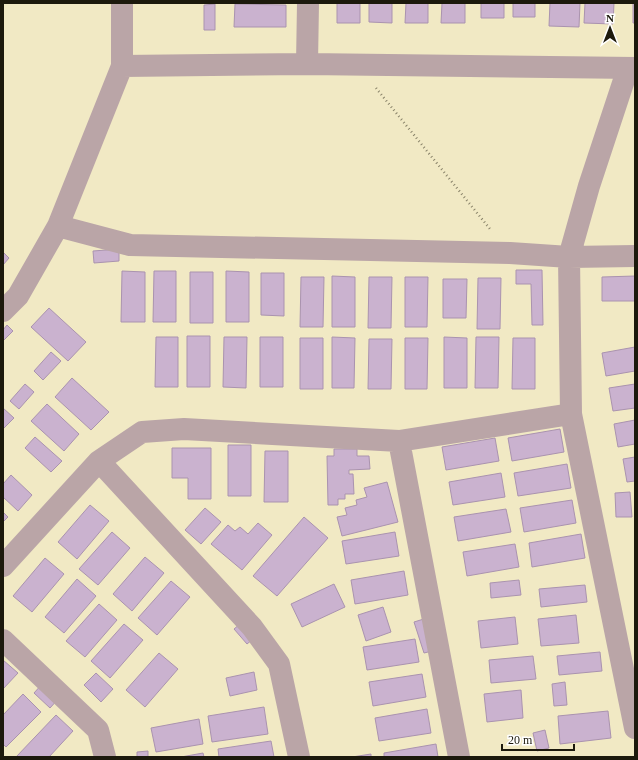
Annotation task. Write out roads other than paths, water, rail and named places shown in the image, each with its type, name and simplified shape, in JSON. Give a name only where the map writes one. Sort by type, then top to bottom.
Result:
[{"type":"street","points":[[3,311],[18,296],[58,226],[122,66],[122,3]]},
{"type":"street","points":[[307,64],[308,3]]},
{"type":"street","points":[[122,66],[307,64],[632,68],[589,186],[569,258],[571,414],[635,728]]},
{"type":"street","points":[[58,226],[130,245],[510,253],[569,258],[635,256]]},
{"type":"street","points":[[3,566],[99,461],[142,432],[184,429],[398,441],[571,414]]},
{"type":"street","points":[[398,441],[459,757]]},
{"type":"street","points":[[99,461],[252,627],[279,664],[299,757]]},
{"type":"street","points":[[3,640],[98,730],[105,757]]}]
